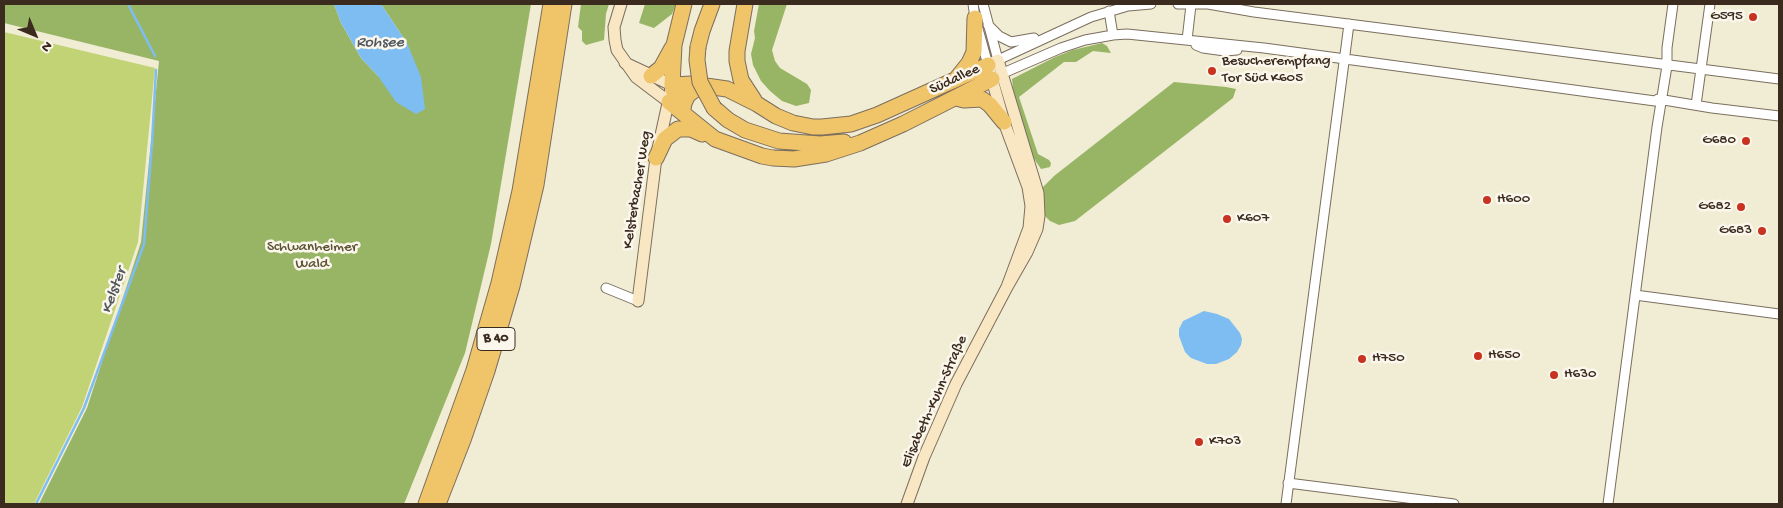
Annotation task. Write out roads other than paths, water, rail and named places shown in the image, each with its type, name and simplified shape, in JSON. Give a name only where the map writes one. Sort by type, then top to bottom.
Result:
[{"type":"highway","name":"B 40","points":[[541,69],[544,4]]},
{"type":"highway","name":"B 40","points":[[426,504],[474,370],[499,283],[520,191],[551,4]]},
{"type":"highway","name":"B 40","points":[[438,504],[487,371],[512,286],[536,185],[564,4]]},
{"type":"highway","points":[[684,4],[674,45],[672,85],[686,114]]},
{"type":"highway","points":[[712,4],[698,47],[697,60],[700,82],[714,108],[728,120],[745,130],[780,141],[820,144],[875,136]]},
{"type":"highway","points":[[745,4],[737,61],[741,80],[757,104]]},
{"type":"highway","points":[[956,80],[973,56],[979,15]]},
{"type":"highway","points":[[651,76],[664,64],[674,45]]},
{"type":"highway","name":"Südallee","points":[[672,85],[692,84],[727,89],[776,116],[801,125],[813,127],[838,126],[877,115],[956,80],[995,70]]},
{"type":"highway","name":"Südallee","points":[[875,136],[954,98],[995,70]]},
{"type":"highway","points":[[686,114],[685,100],[692,91],[711,86]]},
{"type":"highway","points":[[954,98],[964,100],[982,99],[990,105],[1004,122]]},
{"type":"highway","points":[[669,102],[715,139]]},
{"type":"highway","points":[[656,158],[665,139],[678,129],[684,127],[762,156],[784,159],[826,154],[875,136]]},
{"type":"street","points":[[621,4],[616,17],[615,40],[617,50],[640,81],[669,102]]},
{"type":"street","points":[[983,4],[979,15],[995,70]]},
{"type":"street","name":"Südallee","points":[[995,70],[1054,34],[1109,11],[1151,4]]},
{"type":"street","points":[[1178,4],[1349,24],[1779,80]]},
{"type":"street","points":[[1608,504],[1657,127],[1667,66],[1667,48],[1673,4]]},
{"type":"street","points":[[1696,105],[1710,4]]},
{"type":"street","points":[[1187,40],[1191,5]]},
{"type":"street","points":[[1109,11],[1113,35]]},
{"type":"street","points":[[979,15],[999,36],[1011,42],[1054,34],[1061,48]]},
{"type":"street","points":[[979,15],[995,70]]},
{"type":"street","points":[[1286,504],[1349,24]]},
{"type":"street","name":"Südallee","points":[[995,70],[1085,40],[1113,35],[1138,35],[1344,59],[1779,116]]},
{"type":"street","points":[[1651,63],[1663,57],[1667,48]]},
{"type":"street","points":[[626,63],[672,85]]},
{"type":"street","name":"Elisabeth-Kuhn-Straße","points":[[995,70],[1004,122],[1026,180],[1031,206],[1029,228],[1007,287]]},
{"type":"street","name":"Elisabeth-Kuhn-Straße","points":[[907,504],[956,384],[1035,236],[1040,208],[1036,185],[995,70]]},
{"type":"street","name":"Kelsterbacher Weg","points":[[638,301],[656,158],[672,85]]},
{"type":"street","points":[[606,288],[638,301]]},
{"type":"street","points":[[1635,295],[1779,314]]},
{"type":"street","points":[[1288,483],[1454,504]]},
{"type":"water","name":"Rohsee","points":[[334,4],[381,4],[407,43],[421,77],[425,109],[416,114],[396,102],[378,76],[361,58],[341,23]]},
{"type":"water","points":[[1204,311],[1229,319],[1240,333],[1242,339],[1237,352],[1229,359],[1216,364],[1207,364],[1191,358],[1185,352],[1179,336],[1179,329],[1183,321]]},
{"type":"waterway","name":"Kelster","points":[[128,4],[155,56]]},
{"type":"waterway","name":"Kelster","points":[[36,504],[84,408],[144,244],[156,70]]},
{"type":"place","name":"G595","points":[[1753,17]]},
{"type":"place","name":"Besucherempfang Tor Süd K605","points":[[1212,71]]},
{"type":"place","name":"G680","points":[[1746,141]]},
{"type":"place","name":"H600","points":[[1487,200]]},
{"type":"place","name":"G682","points":[[1741,207]]},
{"type":"place","name":"K607","points":[[1227,219]]},
{"type":"place","name":"G683","points":[[1762,231]]},
{"type":"place","name":"H650","points":[[1478,356]]},
{"type":"place","name":"H750","points":[[1362,359]]},
{"type":"place","name":"H630","points":[[1554,375]]},
{"type":"place","name":"K703","points":[[1199,442]]},
{"type":"park label","name":"Schwanheimer Wald","points":[[312,256]]}]
